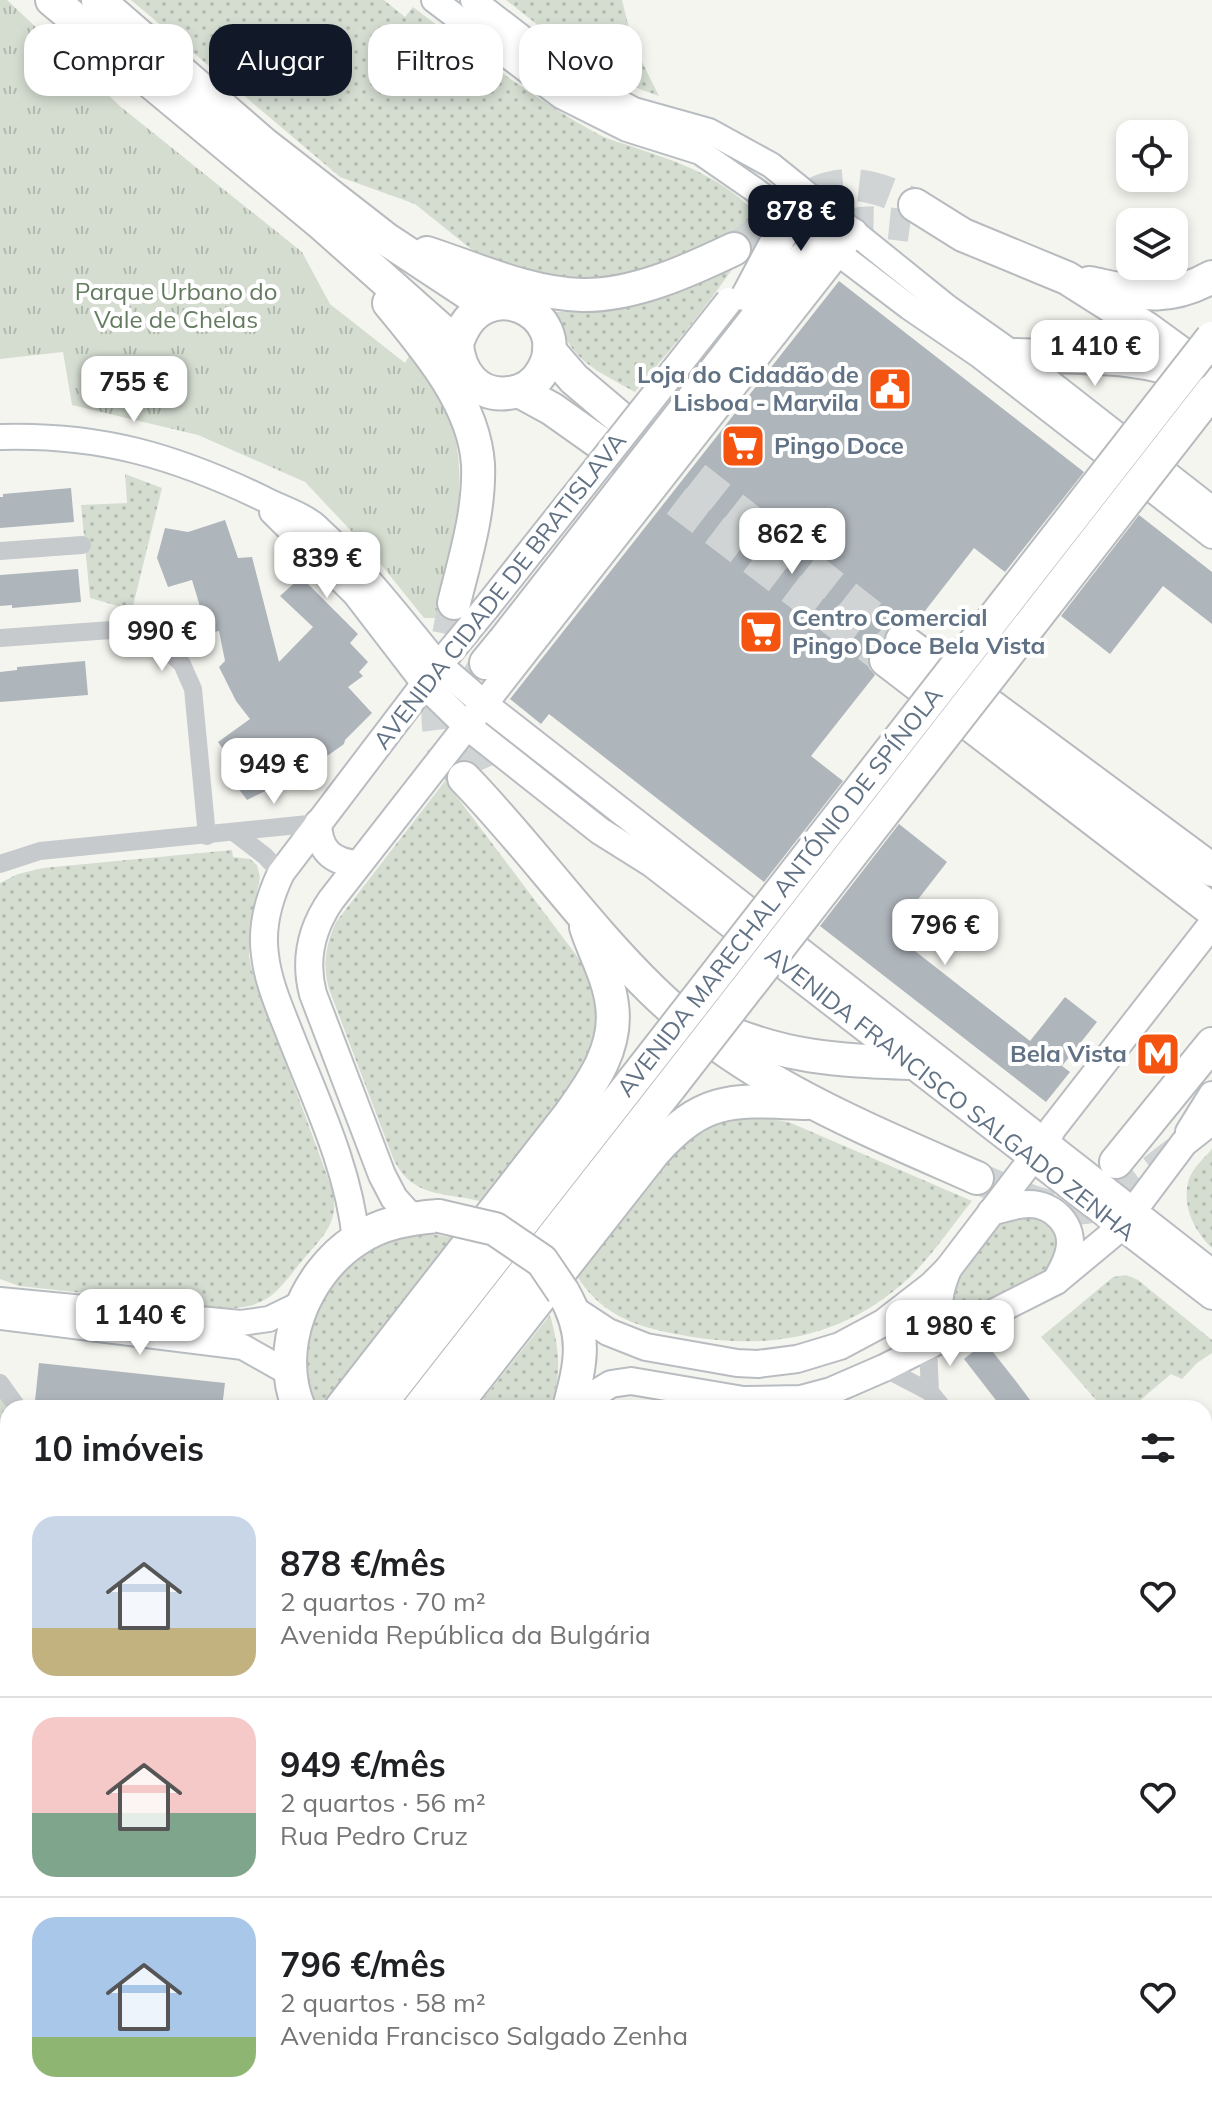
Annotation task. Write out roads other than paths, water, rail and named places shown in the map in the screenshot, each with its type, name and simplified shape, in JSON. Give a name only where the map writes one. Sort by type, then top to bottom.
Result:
[{"type":"highway","points":[[52,0],[323,225],[457,344]]},
{"type":"highway","points":[[98,0],[264,144],[386,239],[486,305]]},
{"type":"highway","points":[[749,317],[796,215]]},
{"type":"highway","points":[[912,215],[1067,278],[1146,328],[1212,376]]},
{"type":"highway","points":[[323,225],[430,356],[459,403],[470,428],[478,461],[477,489],[474,517],[454,603]]},
{"type":"highway","points":[[386,239],[513,281],[580,295],[609,294],[634,287],[705,263],[734,249]]},
{"type":"highway","points":[[505,653],[551,555],[749,317],[805,257]]},
{"type":"highway","points":[[1067,278],[1162,295],[1180,292],[1212,277]]},
{"type":"highway","points":[[501,302],[516,304],[541,321],[548,335],[549,350],[540,375],[519,391],[493,393],[470,380],[462,369],[457,344],[467,321],[486,305],[501,302]]},
{"type":"highway","name":"AVENIDA MARECHAL ANTÓNIO DE SPÍNOLA","points":[[383,1400],[1212,338]]},
{"type":"highway","points":[[549,350],[574,379],[620,418]]},
{"type":"highway","points":[[1015,355],[1139,361],[1169,366],[1212,384]]},
{"type":"highway","points":[[519,391],[552,409],[600,443]]},
{"type":"highway","name":"AVENIDA MARECHAL ANTÓNIO DE SPÍNOLA","points":[[425,1400],[1212,391]]},
{"type":"highway","points":[[1212,870],[894,650],[1212,910]]},
{"type":"highway","points":[[474,773],[496,811],[582,916],[654,993],[721,1048],[809,1103],[977,1178]]},
{"type":"highway","points":[[347,1400],[570,1114],[600,1070],[613,1026],[612,1004],[582,916]]},
{"type":"highway","points":[[654,993],[711,1025],[776,1050],[822,1058],[911,1063]]},
{"type":"highway","points":[[1116,1162],[1212,1044]]},
{"type":"highway","points":[[459,1400],[654,1152],[681,1124],[696,1114],[745,1100],[809,1103]]},
{"type":"highway","points":[[292,1396],[291,1340],[310,1288],[330,1261],[356,1240],[383,1226],[426,1217],[495,1229],[542,1261],[568,1300],[581,1336],[581,1361],[572,1400]]},
{"type":"main road","name":"AVENIDA CIDADE DE BRATISLAVA","points":[[356,1240],[353,1212],[339,1161],[267,967],[264,941],[267,914],[281,873],[486,608],[749,317],[846,241]]},
{"type":"main road","points":[[426,1217],[394,1198],[377,1164],[309,982],[308,957],[315,929],[331,900],[484,704],[505,653]]},
{"type":"main road","name":"AVENIDA FRANCISCO SALGADO ZENHA","points":[[432,675],[484,704],[1127,1219],[1212,1296]]},
{"type":"main road","name":"AVENIDA FRANCISCO SALGADO ZENHA","points":[[432,675],[467,726],[600,831],[651,863],[911,1063],[1039,1150]]},
{"type":"main road","points":[[318,823],[319,840],[327,854],[341,863],[358,864]]},
{"type":"main road","points":[[568,1300],[608,1332],[646,1347],[737,1363],[777,1362],[819,1353],[862,1335],[900,1311],[948,1269],[1212,924]]},
{"type":"main road","points":[[792,1400],[822,1399],[1056,1281],[1127,1219],[1184,1143],[1212,1095]]},
{"type":"main road","points":[[1184,1143],[1212,1121]]},
{"type":"main road","points":[[991,1212],[1031,1204],[1045,1206],[1057,1213],[1067,1227],[1070,1243],[1069,1253],[1056,1281]]},
{"type":"main road","name":"AVENIDA FRANCISCO SALGADO ZENHA","points":[[1127,1219],[1212,1273]]},
{"type":"main road","points":[[948,1269],[940,1291],[939,1306],[949,1322],[963,1329]]},
{"type":"main road","points":[[584,1400],[611,1384],[631,1381],[733,1400]]},
{"type":"street","points":[[434,0],[561,96],[627,129],[700,152],[947,307],[1015,355],[1212,509]]},
{"type":"street","points":[[473,0],[574,78],[634,110],[709,131],[771,165],[796,215]]},
{"type":"street","points":[[846,241],[909,307],[979,355],[1212,536]]},
{"type":"street","points":[[0,437],[45,436],[134,448],[195,468],[253,494],[302,539],[432,675]]},
{"type":"street","points":[[0,551],[82,545]]},
{"type":"street","points":[[0,638],[125,629],[154,638],[182,664],[193,689],[207,836]]},
{"type":"street","points":[[0,864],[40,851],[318,823]]},
{"type":"street","points":[[235,833],[281,873]]},
{"type":"street","points":[[0,1317],[241,1323],[269,1319],[304,1302]]},
{"type":"street","points":[[0,1317],[243,1347],[292,1396]]},
{"type":"street","points":[[928,1347],[930,1392]]},
{"type":"street","points":[[884,1368],[930,1392],[936,1400]]},
{"type":"street","points":[[0,1383],[12,1400]]},
{"type":"tunnel","points":[[734,249],[799,202],[837,186],[859,185],[885,191],[915,205]]},
{"type":"tunnel","points":[[805,257],[829,235],[852,224],[878,222],[910,226]]},
{"type":"tunnel","points":[[620,418],[902,640]]},
{"type":"tunnel","points":[[600,443],[886,660]]},
{"type":"tunnel","points":[[454,603],[439,690],[438,724],[443,749],[462,776]]},
{"type":"tunnel","points":[[484,769],[471,739],[466,715],[470,692],[486,663]]},
{"type":"tunnel","points":[[977,1178],[1052,1207],[1083,1208],[1119,1195],[1177,1152]]},
{"type":"place","name":"Loja do Cidadão de Lisboa - Marvila","points":[[890,389]]},
{"type":"place","name":"Pingo Doce","points":[[743,446]]},
{"type":"place","name":"Centro Comercial Pingo Doce Bela Vista","points":[[761,632]]},
{"type":"place","name":"Bela Vista","points":[[1158,1054]]},
{"type":"park label","name":"Parque Urbano do Vale de Chelas","points":[[176,306]]}]
